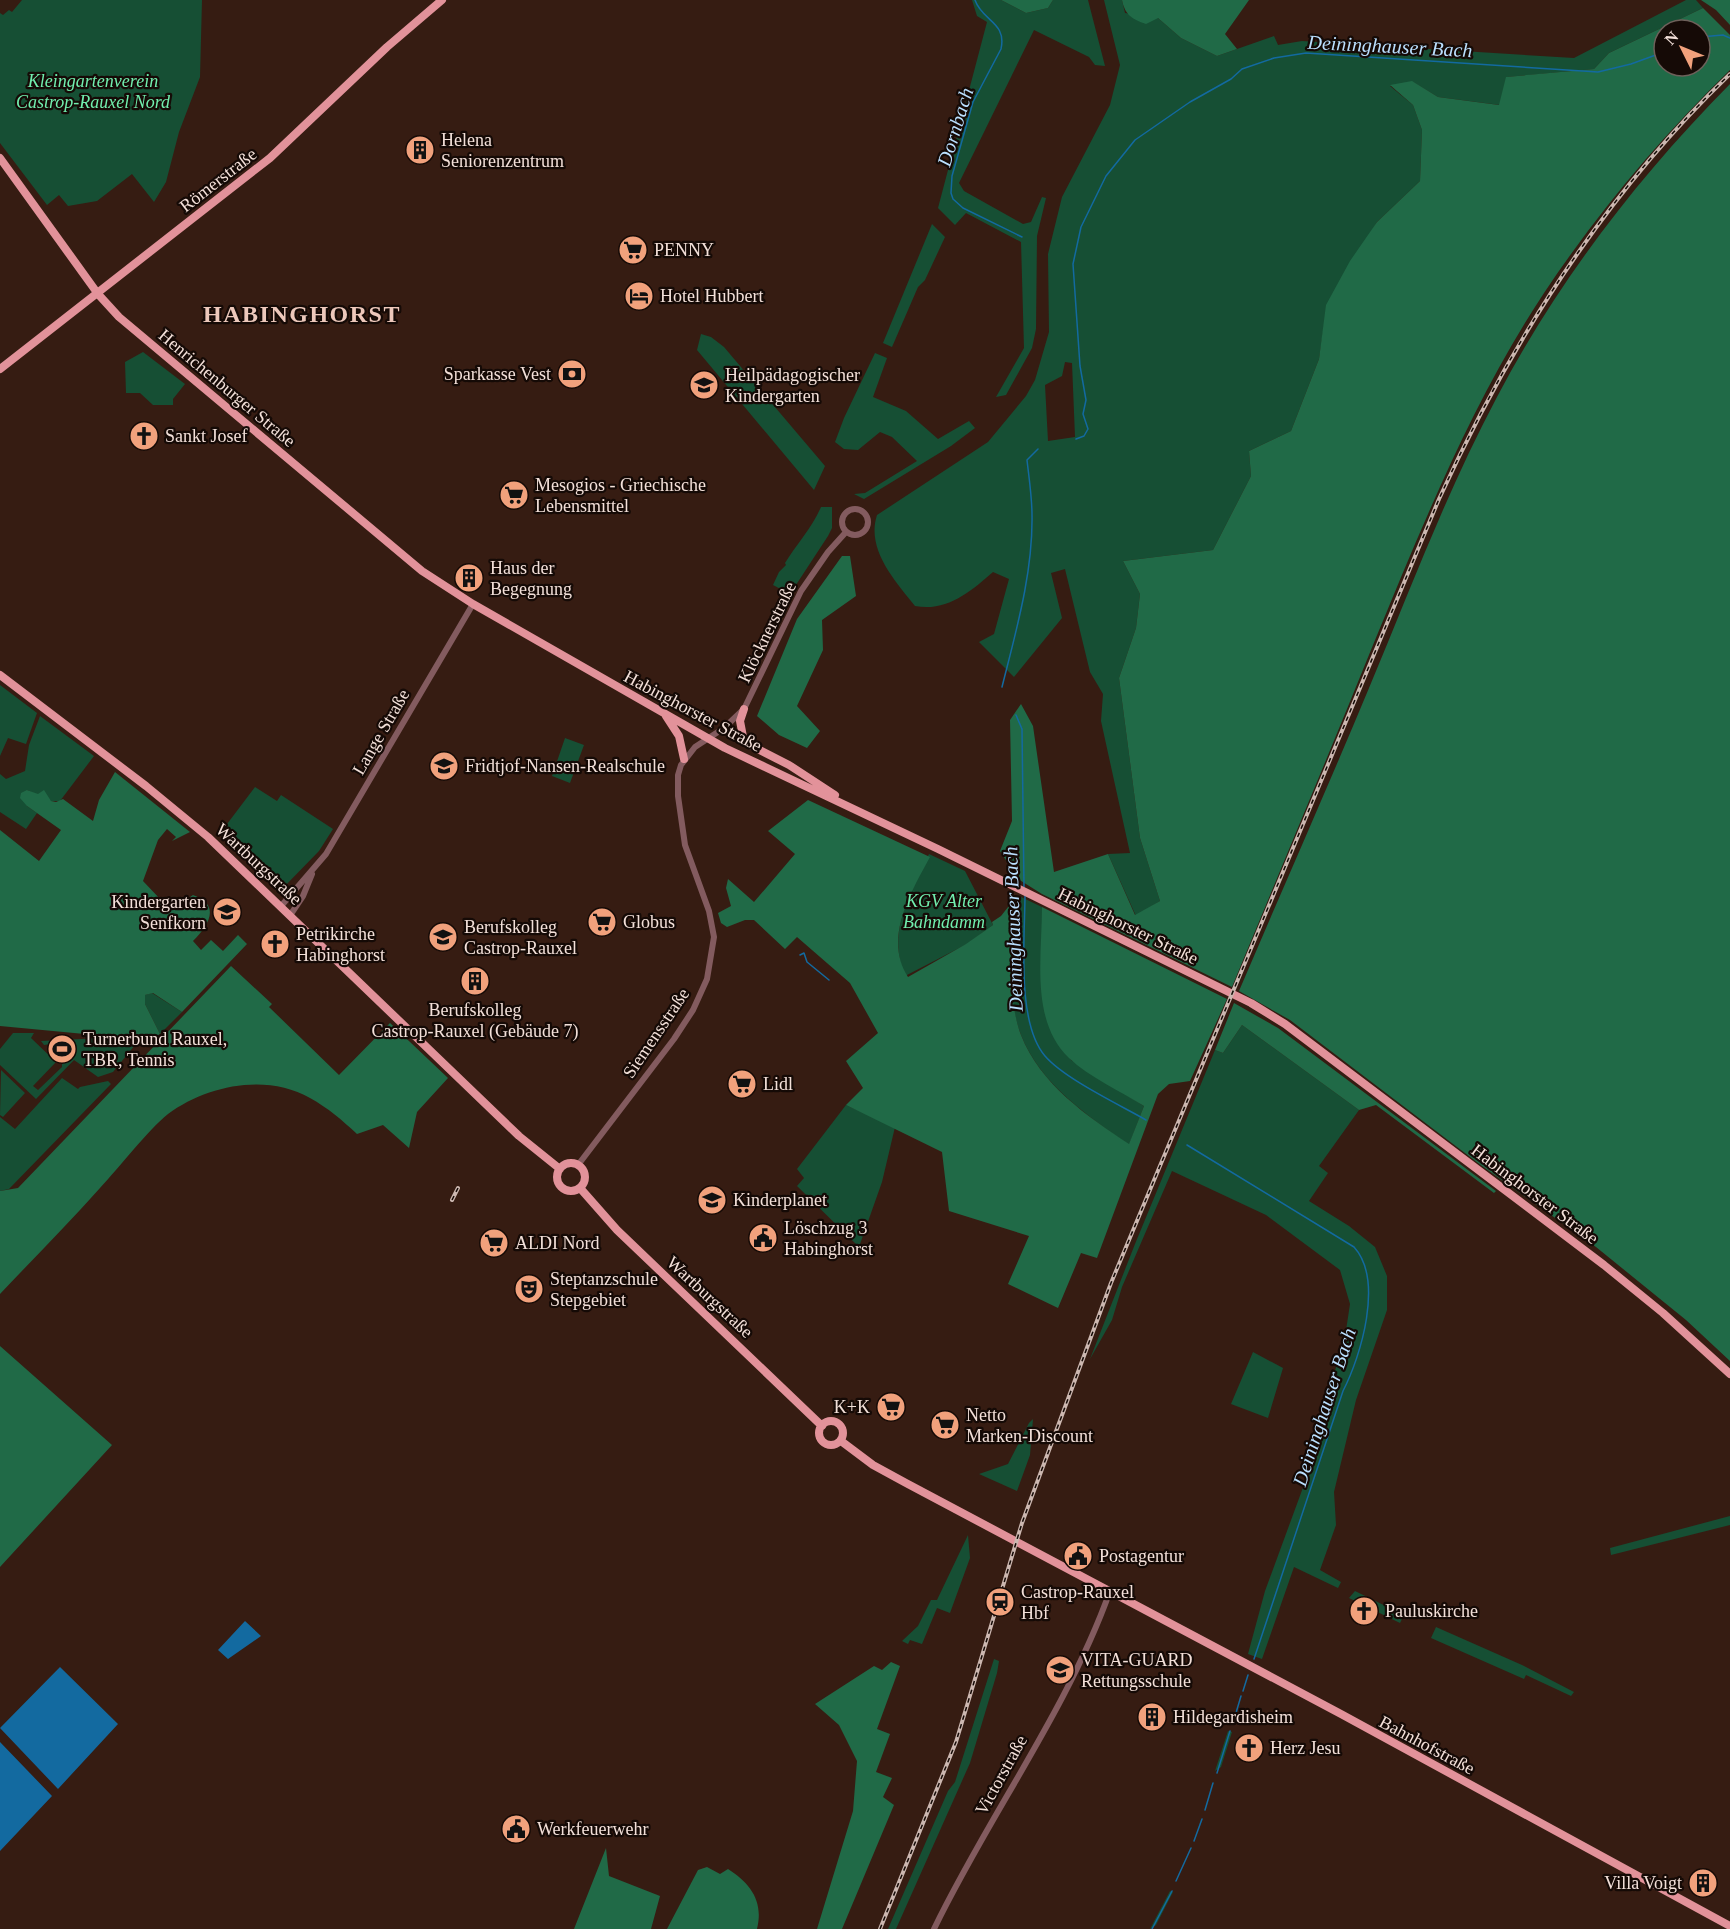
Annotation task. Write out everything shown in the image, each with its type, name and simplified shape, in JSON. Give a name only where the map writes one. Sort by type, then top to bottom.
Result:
[{"type":"main road","name":"Römerstraße","points":[[0,369],[270,158],[387,47],[442,0]]},
{"type":"main road","name":"Henrichenburger Straße","points":[[0,158],[98,294],[145,339],[422,571],[473,604]]},
{"type":"main road","name":"Habinghorster Straße","points":[[473,604],[709,738],[1251,1003],[1285,1024],[1612,1271],[1730,1373]]},
{"type":"main road","name":"Wartburgstraße","points":[[0,675],[185,817],[282,905],[519,1136],[560,1169]]},
{"type":"main road","points":[[744,709],[740,721],[744,742],[789,765],[859,811]]},
{"type":"main road","points":[[665,715],[679,736],[684,759]]},
{"type":"main road","points":[[568,1163],[578,1165],[585,1176],[580,1188],[571,1191],[562,1188],[557,1179],[560,1169],[568,1163]]},
{"type":"main road","name":"Wartburgstraße","points":[[580,1188],[617,1230],[822,1426]]},
{"type":"main road","points":[[831,1421],[840,1425],[844,1433],[841,1441],[835,1445],[824,1443],[819,1437],[822,1426],[831,1421]]},
{"type":"main road","name":"Bahnhofstraße","points":[[841,1441],[887,1473],[1730,1926]]},
{"type":"street","points":[[854,508],[864,512],[868,521],[864,531],[854,535],[846,532],[842,521],[844,514],[854,508]]},
{"type":"street","name":"Klöcknerstraße","points":[[709,738],[744,709],[801,591],[828,552],[846,532]]},
{"type":"street","name":"Lange Straße","points":[[282,905],[312,873],[336,837],[473,604]]},
{"type":"street","points":[[684,759],[709,738]]},
{"type":"street","name":"Siemensstraße","points":[[578,1165],[674,1039],[693,1010],[707,979],[714,937],[709,911],[685,845],[678,784],[684,759]]},
{"type":"street","name":"Lange Straße","points":[[291,914],[303,896],[312,873]]},
{"type":"street","name":"Victorstraße","points":[[934,1929],[1093,1635],[1110,1591]]},
{"type":"green space","name":"Kleingartenverein Castrop-Rauxel Nord","points":[[22,0],[202,0],[200,77],[179,132],[166,182],[154,202],[132,174],[97,201],[68,206],[59,195],[47,205],[0,143],[0,13],[3,15],[9,10],[12,12]]},
{"type":"green space","points":[[972,0],[1001,0],[1026,13],[1048,8],[1053,0],[1088,0],[1105,66],[1095,65],[1089,57],[1034,30],[959,183],[964,191],[1023,224],[1031,222],[1042,197],[1046,198],[1037,236],[1036,329],[1032,348],[1006,395],[996,397],[1024,348],[1021,242],[966,213],[955,225],[938,208],[987,22],[977,16]]},
{"type":"green space","points":[[1001,0],[1053,0],[1048,8],[1026,13]]},
{"type":"green space","points":[[1104,0],[1122,0],[1125,13],[1158,18],[1181,38],[1217,56],[1274,36],[1278,45],[1302,41],[1574,58],[1686,0],[1696,0],[1703,8],[1682,18],[1652,18],[1652,32],[1609,53],[1594,69],[1507,77],[1500,105],[1438,97],[1413,82],[1390,86],[1413,105],[1422,130],[1420,181],[1377,222],[1327,305],[1319,359],[1291,431],[1249,451],[1251,476],[1213,550],[1123,561],[1140,594],[1136,628],[1119,678],[1140,838],[1160,901],[1136,916],[1108,854],[1130,853],[1101,721],[1103,694],[1090,672],[1065,569],[1051,573],[1062,618],[1014,677],[979,642],[994,634],[1009,579],[993,572],[976,587],[948,603],[927,607],[915,606],[884,564],[875,540],[877,515],[988,442],[1026,396],[1035,380],[1049,332],[1048,254],[1062,197],[1110,105],[1120,65]],"holes":[[[1065,362],[1072,363],[1075,437],[1048,441],[1045,385],[1062,376]]]},
{"type":"green space","points":[[1122,0],[1249,0],[1225,34],[1237,49],[1217,56],[1181,38],[1158,18],[1146,24],[1133,18],[1127,13]]},
{"type":"green space","points":[[1701,0],[1730,0],[1730,25],[1716,10]]},
{"type":"green space","points":[[1703,8],[1730,35],[1730,70],[1655,149],[1586,234],[1518,334],[1471,420],[1411,554],[1232,987],[1042,894],[1018,879],[1000,851],[1012,821],[1010,720],[1021,704],[1033,726],[1054,872],[1108,854],[1135,915],[1160,901],[1140,838],[1119,678],[1136,628],[1140,594],[1123,561],[1213,550],[1251,476],[1249,451],[1291,431],[1319,359],[1326,305],[1350,261],[1377,222],[1420,181],[1422,130],[1413,105],[1390,85],[1412,81],[1438,97],[1499,105],[1506,77],[1594,69],[1609,53],[1652,32],[1652,78],[1712,78],[1712,18],[1682,18]]},
{"type":"green space","points":[[1730,84],[1730,1361],[1686,1320],[1596,1247],[1482,1166],[1290,1020],[1239,991],[1445,505],[1497,397],[1546,312],[1602,232],[1663,156]]},
{"type":"green space","points":[[932,224],[945,237],[925,280],[918,287],[892,347],[883,343]]},
{"type":"green space","points":[[701,334],[711,337],[724,347],[825,466],[814,490],[697,350]]},
{"type":"green space","points":[[143,352],[185,384],[173,399],[173,405],[153,405],[140,393],[126,393],[125,362]]},
{"type":"green space","points":[[875,353],[887,358],[873,397],[906,411],[938,439],[969,421],[975,428],[951,446],[864,499],[854,494],[865,493],[917,461],[892,437],[880,432],[858,450],[844,449],[835,442]]},
{"type":"green space","points":[[821,507],[832,507],[832,528],[790,594],[773,585]]},
{"type":"green space","points":[[842,556],[850,556],[856,596],[822,620],[823,650],[797,706],[820,731],[807,748],[779,735],[757,716],[797,619]]},
{"type":"green space","points":[[0,685],[37,713],[26,744],[8,738],[0,756]]},
{"type":"green space","points":[[40,716],[94,756],[60,801],[51,801],[27,790],[27,806],[37,813],[26,829],[0,812],[0,774],[6,779],[25,771],[29,745]]},
{"type":"green space","points":[[565,738],[584,745],[570,783],[552,776]]},
{"type":"green space","points":[[115,772],[190,832],[172,841],[176,837],[167,829],[158,840],[143,881],[162,901],[179,905],[193,895],[207,904],[210,916],[193,941],[201,950],[211,940],[223,951],[238,935],[247,944],[182,1012],[153,993],[145,995],[145,1004],[160,1034],[148,1040],[0,1026],[0,830],[39,861],[61,830],[27,806],[20,798],[21,793],[27,790],[38,794],[44,790],[51,801],[56,802],[63,799],[93,821],[99,800]]},
{"type":"green space","points":[[255,787],[277,801],[281,795],[333,829],[319,851],[282,889],[277,888],[221,835]]},
{"type":"green space","points":[[808,800],[930,857],[908,900],[899,932],[898,947],[901,962],[908,977],[966,944],[993,925],[992,922],[1001,916],[1012,902],[1012,987],[1017,1020],[1029,1053],[1052,1084],[1066,1097],[1129,1144],[1144,1106],[1077,1065],[1057,1043],[1048,1026],[1041,987],[1042,907],[1227,999],[1190,1081],[1169,1084],[1158,1094],[1097,1258],[1081,1253],[1058,1308],[1008,1284],[1029,1236],[949,1211],[942,1152],[846,1105],[863,1088],[846,1061],[878,1033],[850,983],[797,937],[785,949],[754,920],[745,920],[727,927],[721,923],[718,913],[731,906],[726,888],[728,879],[754,902],[795,854],[768,831]]},
{"type":"green space","name":"KGV Alter Bahndamm","points":[[929,854],[965,871],[993,925],[967,944],[905,976],[900,960],[899,929],[908,898]]},
{"type":"green space","points":[[1019,896],[1042,907],[1042,949],[1071,1060],[1144,1106],[1129,1145],[1067,1098],[1053,1084],[1029,1053],[1021,1035],[1013,1004],[1010,969],[1012,902]]},
{"type":"green space","points":[[231,966],[272,1004],[269,1007],[339,1075],[390,1023],[448,1078],[417,1112],[409,1148],[383,1125],[357,1134],[323,1106],[293,1090],[256,1084],[237,1086],[201,1096],[184,1104],[160,1121],[76,1215],[0,1294],[0,1191],[18,1188]]},
{"type":"green space","points":[[152,993],[182,1012],[160,1034],[145,1004],[145,995]]},
{"type":"green space","points":[[1234,1003],[1278,1028],[1496,1191],[1494,1193],[1376,1105],[1359,1110],[1242,1025],[1223,1053],[1215,1050]]},
{"type":"green space","points":[[1242,1025],[1359,1110],[1319,1166],[1328,1173],[1309,1201],[1349,1226],[1375,1247],[1387,1276],[1387,1310],[1356,1400],[1334,1492],[1336,1525],[1320,1570],[1341,1582],[1338,1588],[1294,1567],[1262,1659],[1248,1654],[1265,1591],[1319,1444],[1318,1428],[1345,1337],[1350,1304],[1340,1270],[1266,1215],[1172,1171],[1122,1287],[1112,1320],[1090,1359],[1215,1050],[1223,1053]]},
{"type":"green space","points":[[13,1033],[34,1033],[31,1038],[56,1062],[33,1086],[38,1090],[62,1067],[62,1060],[65,1062],[73,1057],[71,1048],[64,1042],[44,1045],[41,1041],[101,1038],[135,1045],[113,1072],[98,1077],[74,1060],[36,1099],[0,1065],[0,1049]]},
{"type":"green space","points":[[1,1070],[25,1093],[3,1117],[0,1115]]},
{"type":"green space","points":[[62,1078],[78,1089],[108,1081],[111,1084],[9,1189],[0,1191],[0,1117],[15,1129]]},
{"type":"green space","points":[[846,1105],[895,1127],[882,1182],[859,1247],[797,1186],[804,1178],[797,1169]]},
{"type":"green space","points":[[0,1346],[112,1445],[0,1567]]},
{"type":"green space","points":[[1253,1352],[1283,1368],[1268,1418],[1231,1404]]},
{"type":"green space","points":[[1033,1419],[1030,1455],[1017,1491],[979,1474],[1008,1464]]},
{"type":"green space","points":[[1730,1516],[1730,1525],[1611,1555],[1610,1548]]},
{"type":"green space","points":[[968,1535],[970,1558],[950,1613],[937,1608],[922,1644],[910,1640],[908,1644],[902,1641],[918,1626],[931,1600],[937,1600]]},
{"type":"green space","points":[[1355,1591],[1404,1615],[1400,1623],[1349,1598]]},
{"type":"green space","points":[[1436,1627],[1522,1665],[1574,1692],[1571,1696],[1526,1675],[1524,1679],[1431,1638]]},
{"type":"green space","points":[[994,1659],[999,1661],[997,1673],[970,1763],[896,1929],[888,1929],[948,1791],[955,1782]]},
{"type":"green space","points":[[891,1662],[900,1666],[877,1729],[890,1734],[876,1772],[892,1778],[883,1797],[894,1805],[842,1929],[817,1929],[853,1811],[857,1761],[839,1725],[815,1704],[874,1666],[882,1670]]},
{"type":"green space","points":[[1228,1731],[1232,1732],[1221,1767],[1215,1771]]},
{"type":"green space","points":[[606,1848],[609,1876],[660,1896],[651,1929],[574,1929]]},
{"type":"green space","points":[[707,1867],[720,1874],[728,1869],[749,1887],[759,1910],[757,1929],[667,1929],[698,1870]]},
{"type":"green space","points":[[1170,1891],[1173,1892],[1156,1925],[1150,1929]]},
{"type":"water","points":[[245,1621],[261,1636],[228,1659],[218,1650]]},
{"type":"water","points":[[60,1667],[118,1724],[58,1789],[0,1728]]},
{"type":"water","points":[[0,1742],[52,1796],[0,1851]]},
{"type":"waterway","name":"Dornbach","points":[[975,0],[978,7],[997,27],[1002,40],[1001,49],[973,102],[952,176],[951,193],[953,199],[963,208],[1022,237]]},
{"type":"waterway","name":"Deininghauser Bach","points":[[1712,36],[1723,35],[1730,38]]},
{"type":"waterway","name":"Deininghauser Bach","points":[[1076,439],[1084,436],[1088,429],[1083,414],[1086,400],[1080,366],[1073,264],[1081,227],[1106,176],[1135,140],[1190,102],[1231,79],[1242,69],[1274,58],[1306,53],[1598,72],[1652,56]]},
{"type":"waterway","name":"Deininghauser Bach","points":[[1002,687],[1023,602],[1030,558],[1032,508],[1027,460],[1038,449]]},
{"type":"waterway","name":"Deininghauser Bach","points":[[1016,715],[1022,729],[1024,887]]},
{"type":"waterway","name":"Deininghauser Bach","points":[[1025,894],[1024,979],[1030,1023],[1036,1041],[1045,1056],[1065,1073],[1092,1091],[1146,1120]]},
{"type":"waterway","points":[[800,955],[804,953],[807,962],[829,980]]},
{"type":"waterway","name":"Deininghauser Bach","points":[[1187,1145],[1354,1247],[1363,1261],[1367,1278],[1366,1318],[1357,1358],[1343,1391],[1254,1659]]},
{"type":"waterway","name":"Deininghauser Bach","points":[[1243,1691],[1248,1675]]},
{"type":"waterway","name":"Deininghauser Bach","points":[[1233,1723],[1241,1696]]},
{"type":"waterway","name":"Deininghauser Bach","points":[[1217,1773],[1230,1731]]},
{"type":"waterway","name":"Deininghauser Bach","points":[[1205,1810],[1213,1783]]},
{"type":"waterway","name":"Deininghauser Bach","points":[[1194,1841],[1202,1819]]},
{"type":"waterway","name":"Deininghauser Bach","points":[[1176,1881],[1191,1848]]},
{"type":"waterway","name":"Deininghauser Bach","points":[[1152,1929],[1172,1891]]},
{"type":"railway","points":[[880,1929],[956,1742],[1022,1523],[1111,1283],[1439,499],[1497,383],[1529,327],[1564,273],[1642,169],[1684,121],[1730,74]]},
{"type":"railway","points":[[452,1200],[458,1188]]},
{"type":"place","name":"Helena Seniorenzentrum","points":[[420,150]]},
{"type":"place","name":"PENNY","points":[[633,250]]},
{"type":"place","name":"Hotel Hubbert","points":[[639,296]]},
{"type":"place","name":"Sparkasse Vest","points":[[572,374]]},
{"type":"place","name":"Heilpädagogischer Kindergarten","points":[[704,385]]},
{"type":"place","name":"Sankt Josef","points":[[144,436]]},
{"type":"place","name":"Mesogios - Griechische Lebensmittel","points":[[514,495]]},
{"type":"place","name":"Haus der Begegnung","points":[[469,578]]},
{"type":"place","name":"Fridtjof-Nansen-Realschule","points":[[444,766]]},
{"type":"place","name":"Kindergarten Senfkorn","points":[[227,912]]},
{"type":"place","name":"Globus","points":[[602,922]]},
{"type":"place","name":"Berufskolleg Castrop-Rauxel","points":[[443,937]]},
{"type":"place","name":"Petrikirche Habinghorst","points":[[275,944]]},
{"type":"place","name":"Berufskolleg Castrop-Rauxel (Gebäude 7)","points":[[475,981]]},
{"type":"place","name":"Turnerbund Rauxel, TBR, Tennis","points":[[62,1049]]},
{"type":"place","name":"Lidl","points":[[742,1084]]},
{"type":"place","name":"Kinderplanet","points":[[712,1200]]},
{"type":"place","name":"Löschzug 3 Habinghorst","points":[[763,1238]]},
{"type":"place","name":"ALDI Nord","points":[[494,1243]]},
{"type":"place","name":"Steptanzschule Stepgebiet","points":[[529,1289]]},
{"type":"place","name":"K+K","points":[[891,1407]]},
{"type":"place","name":"Netto Marken-Discount","points":[[945,1425]]},
{"type":"place","name":"Postagentur","points":[[1078,1556]]},
{"type":"place","name":"Castrop-Rauxel Hbf","points":[[1000,1602]]},
{"type":"place","name":"Pauluskirche","points":[[1364,1611]]},
{"type":"place","name":"VITA-GUARD Rettungsschule","points":[[1060,1670]]},
{"type":"place","name":"Hildegardisheim","points":[[1152,1717]]},
{"type":"place","name":"Herz Jesu","points":[[1249,1748]]},
{"type":"place","name":"Werkfeuerwehr","points":[[516,1829]]},
{"type":"place","name":"Villa Voigt","points":[[1703,1883]]},
{"type":"district","name":"HABINGHORST","points":[[302,314]]}]
